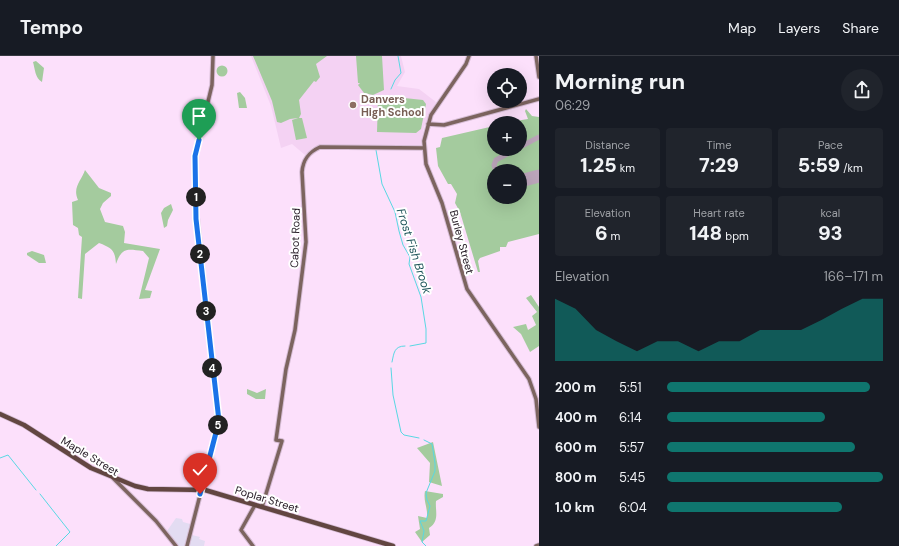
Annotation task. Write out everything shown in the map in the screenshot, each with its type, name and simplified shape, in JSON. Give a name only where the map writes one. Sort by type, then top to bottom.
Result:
[{"type":"main road","points":[[187,546],[219,421],[196,206],[195,156],[212,86],[213,56]]},
{"type":"main road","name":"Burley Street","points":[[469,56],[466,64],[433,111],[428,124],[424,148],[427,168],[442,203],[464,283],[470,295],[529,379],[536,399],[539,427]]},
{"type":"main road","points":[[536,56],[539,77]]},
{"type":"main road","points":[[428,124],[444,125],[539,99]]},
{"type":"main road","name":"Cabot Road","points":[[262,507],[282,441],[276,440],[286,370],[295,330],[303,275],[306,230],[302,172],[306,157],[320,147],[424,148]]},
{"type":"main road","name":"Maple Street","points":[[0,414],[24,425],[82,463],[112,477],[156,521],[176,546]]},
{"type":"main road","name":"Poplar Street","points":[[112,477],[128,484],[148,489],[202,490],[392,546]]},
{"type":"main road","points":[[124,489],[128,484]]},
{"type":"main road","points":[[253,546],[241,530],[256,505]]},
{"type":"shaded area","name":"Danvers High School","points":[[251,56],[401,56],[405,72],[397,86],[419,89],[436,102],[424,127],[421,145],[322,145],[313,147],[305,155],[292,144],[281,148],[271,106]]},
{"type":"shaded area","points":[[176,518],[182,519],[183,522],[194,525],[192,535],[200,537],[199,539],[205,541],[204,546],[178,546],[167,531]]},
{"type":"green space","points":[[253,56],[327,56],[316,64],[320,77],[316,82],[314,81],[299,100],[301,114],[299,118],[302,118],[307,138],[296,140],[292,120],[298,118],[290,119],[281,123],[277,122],[272,101]]},
{"type":"green space","points":[[356,56],[382,56],[384,90],[373,95],[364,93],[358,85],[360,83],[358,83]]},
{"type":"green space","points":[[36,61],[44,68],[42,82],[36,73],[33,62]]},
{"type":"green space","points":[[222,65],[226,67],[228,71],[226,75],[222,77],[218,75],[216,71],[218,67]]},
{"type":"green space","points":[[240,92],[245,98],[247,108],[239,108],[237,93]]},
{"type":"green space","points":[[386,96],[423,100],[426,104],[421,129],[416,133],[377,132],[378,99]]},
{"type":"green space","points":[[526,109],[532,116],[539,117],[539,135],[527,141],[528,119],[525,111]]},
{"type":"green space","points":[[487,128],[487,156],[500,156],[493,161],[493,164],[487,164],[487,204],[527,204],[527,184],[539,181],[539,234],[508,242],[506,247],[500,247],[500,251],[480,258],[478,261],[480,272],[478,272],[460,212],[455,203],[457,194],[451,184],[448,184],[438,166],[436,148],[440,147],[442,138]]},
{"type":"green space","points":[[539,139],[539,171],[527,175],[527,164],[496,164],[497,161],[507,156],[527,156],[527,145]]},
{"type":"green space","points":[[85,170],[99,188],[111,193],[111,196],[103,203],[100,209],[105,222],[123,226],[125,232],[124,243],[160,249],[145,290],[152,291],[150,298],[139,299],[149,258],[143,251],[126,250],[120,255],[116,264],[115,256],[112,250],[99,243],[85,254],[82,299],[78,298],[82,237],[79,235],[78,228],[73,225],[72,202],[78,200],[76,191]]},
{"type":"green space","points":[[171,204],[173,210],[167,226],[164,228],[161,213],[164,208]]},
{"type":"green space","points":[[32,251],[44,255],[46,263],[39,263],[27,255],[27,253]]},
{"type":"green space","points":[[531,295],[539,307],[539,346],[530,352],[521,334],[513,327],[526,324],[528,330],[536,325],[532,316],[537,312],[526,298]]},
{"type":"green space","points":[[247,389],[257,393],[266,389],[265,399],[256,399],[247,394]]},
{"type":"green space","points":[[433,442],[442,486],[429,482],[430,463],[417,448]]},
{"type":"green space","points":[[425,491],[443,494],[443,497],[436,501],[435,522],[429,528],[430,535],[422,542],[415,532],[420,529],[418,516],[427,518]]},
{"type":"waterway","name":"Frost Fish Brook","points":[[391,89],[395,80],[401,73],[398,56]]},
{"type":"waterway","name":"Frost Fish Brook","points":[[376,150],[382,184],[395,212],[403,245],[410,257],[409,264],[421,297],[426,329],[426,343],[410,346]]},
{"type":"waterway","name":"Frost Fish Brook","points":[[392,362],[394,353],[397,349],[401,346],[405,346]]},
{"type":"waterway","name":"Frost Fish Brook","points":[[391,368],[393,395],[401,432],[404,435],[419,438]]},
{"type":"waterway","name":"Frost Fish Brook","points":[[424,440],[432,444],[435,463],[435,471],[426,493],[430,506],[426,521],[420,521],[424,531],[422,542],[426,546]]},
{"type":"waterway","points":[[0,458],[8,455],[36,490]]},
{"type":"waterway","points":[[40,494],[70,532],[56,546]]},
{"type":"taxiway","points":[[527,143],[539,137]]},
{"type":"taxiway","points":[[494,164],[496,160],[503,156]]},
{"type":"runway","points":[[527,179],[539,176]]},
{"type":"place","name":"Danvers High School","points":[[353,105]]},
{"type":"route","points":[[199,140],[195,156],[196,219],[214,391],[219,421],[200,494]]}]
